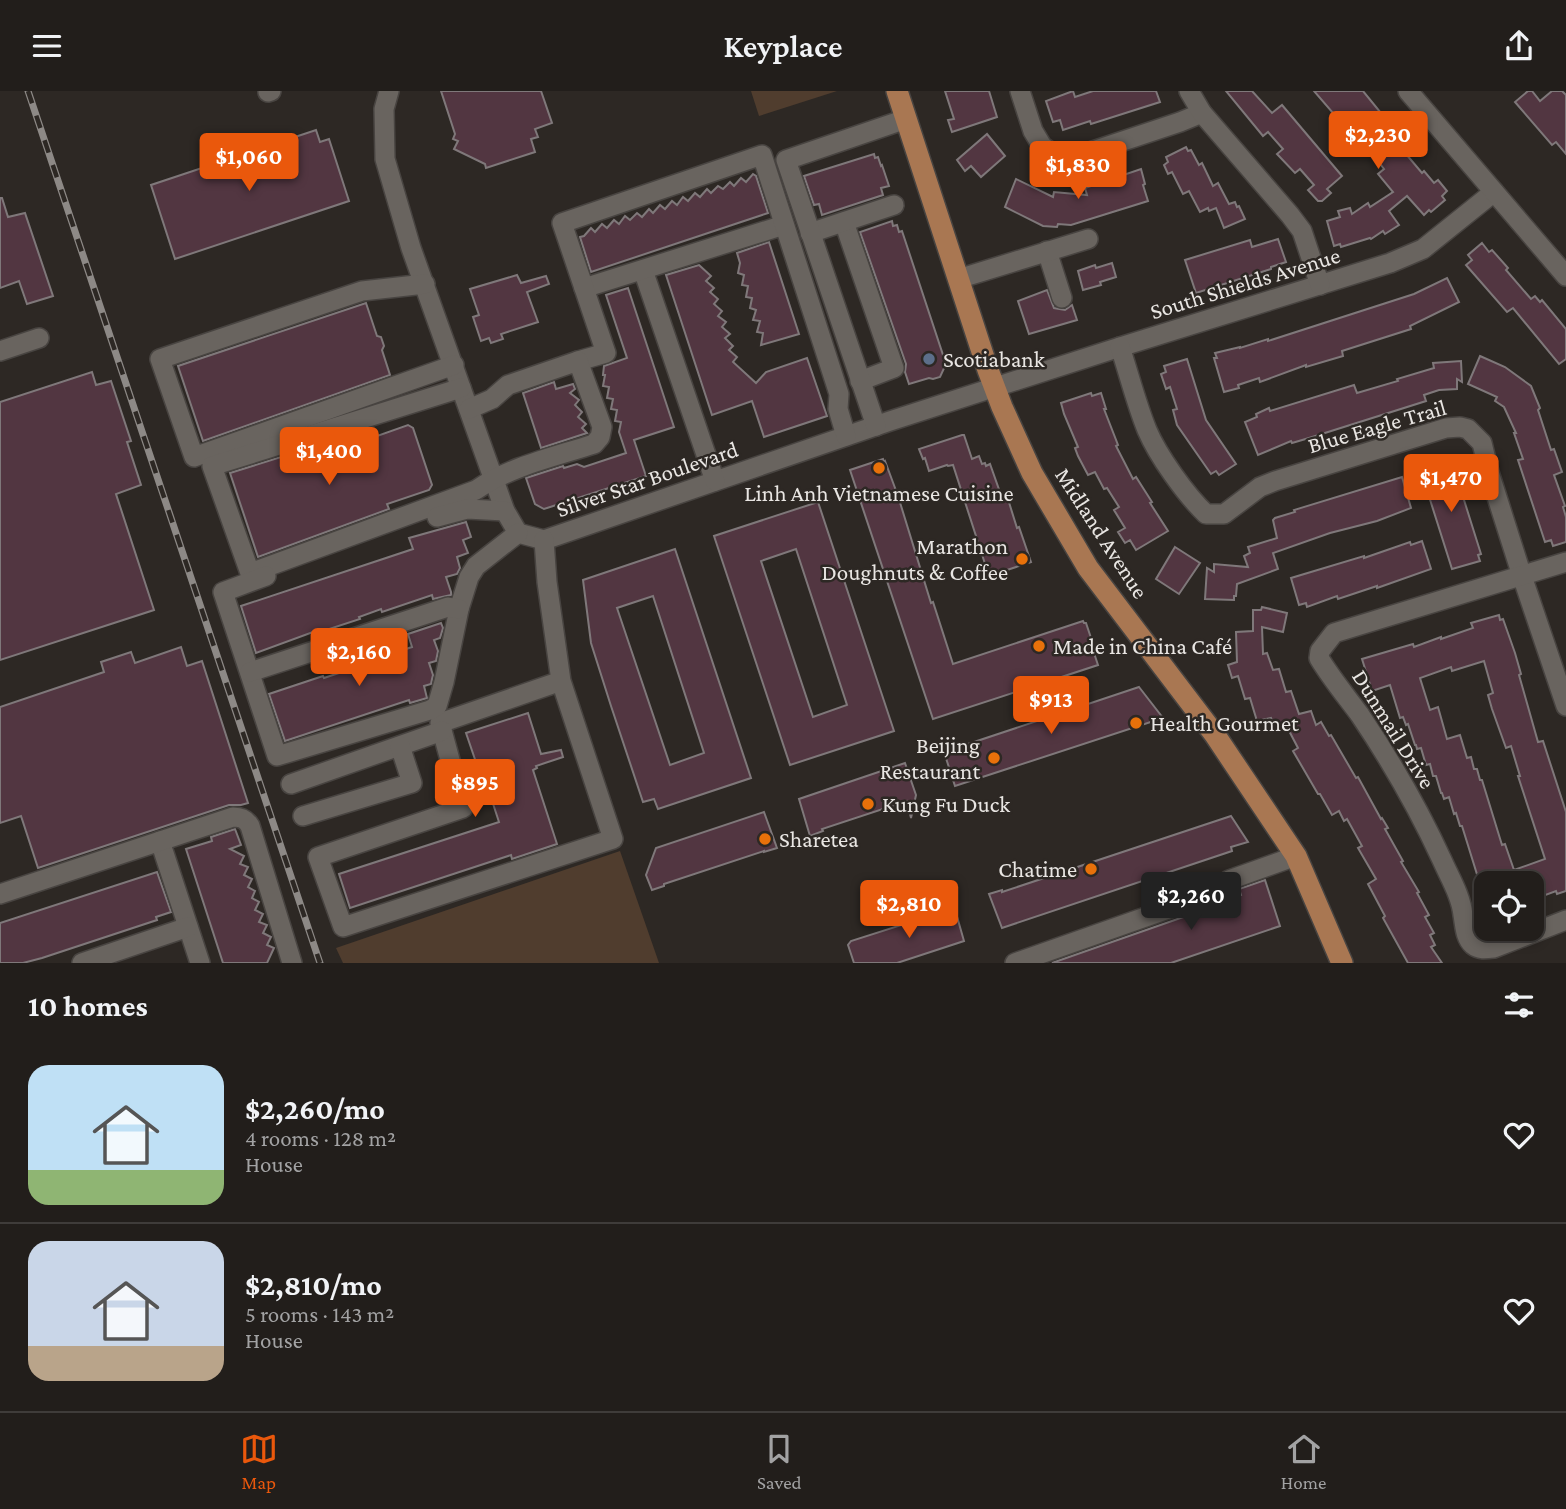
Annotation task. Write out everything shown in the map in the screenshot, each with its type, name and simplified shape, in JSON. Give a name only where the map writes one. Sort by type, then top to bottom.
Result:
[{"type":"main road","name":"Midland Avenue","points":[[897,91],[995,388],[1032,473],[1087,568],[1210,728],[1296,856],[1342,963]]},
{"type":"street","points":[[389,91],[384,109],[385,159],[403,224],[505,511],[518,533],[476,566],[469,577],[437,706],[277,756],[223,592],[453,512],[467,509],[505,511]]},
{"type":"street","points":[[1020,91],[1033,131],[1042,146],[1053,154],[1066,157],[1084,154],[1202,113]]},
{"type":"street","points":[[1189,91],[1202,113],[1302,232],[1320,285]]},
{"type":"street","points":[[1408,91],[1566,276]]},
{"type":"street","points":[[876,426],[786,160],[906,119]]},
{"type":"street","points":[[469,409],[492,399],[508,385],[606,353],[562,223],[762,155],[839,394],[838,409],[846,436]]},
{"type":"street","name":"South Shields Avenue","points":[[995,388],[1390,263],[1423,249],[1494,192]]},
{"type":"street","points":[[810,233],[894,205]]},
{"type":"street","points":[[844,222],[894,368],[860,381]]},
{"type":"street","points":[[584,288],[785,225]]},
{"type":"street","points":[[958,279],[1088,239]]},
{"type":"street","points":[[1047,251],[1062,298]]},
{"type":"street","points":[[643,270],[715,481]]},
{"type":"street","points":[[425,284],[362,291],[160,359],[194,457],[454,365]]},
{"type":"street","points":[[0,351],[39,338]]},
{"type":"street","name":"Blue Eagle Trail","points":[[1120,347],[1148,431],[1181,486],[1206,514],[1224,515],[1260,487],[1275,481],[1446,428],[1468,429],[1482,443],[1522,576],[1566,706]]},
{"type":"street","points":[[461,388],[212,466],[250,572],[477,490],[494,478],[526,465],[594,444],[600,437],[602,427],[578,361]]},
{"type":"street","name":"Silver Star Boulevard","points":[[518,533],[544,540],[846,436],[995,388]]},
{"type":"street","points":[[544,540],[561,681],[613,839],[343,927],[318,857],[463,808],[440,723],[561,681]]},
{"type":"street","points":[[1522,576],[1566,562]]},
{"type":"street","name":"Dunmail Drive","points":[[1522,576],[1334,633],[1325,642],[1319,658],[1359,714],[1432,839],[1456,891],[1463,911],[1465,932],[1470,942],[1475,947],[1494,948],[1566,920]]},
{"type":"street","points":[[250,672],[448,607],[459,609]]},
{"type":"street","points":[[291,784],[442,731]]},
{"type":"street","points":[[303,816],[412,783],[401,746]]},
{"type":"street","points":[[0,894],[239,817],[246,820],[250,826],[292,963]]},
{"type":"street","points":[[160,841],[200,963]]},
{"type":"street","points":[[1016,963],[1225,889],[1229,880],[1296,856]]},
{"type":"street","points":[[82,963],[188,927]]},
{"type":"shaded area","points":[[751,91],[837,91],[759,116]]},
{"type":"shaded area","points":[[620,851],[659,963],[343,963],[336,948]]},
{"type":"building","points":[[441,91],[541,91],[552,123],[535,129],[538,137],[531,139],[535,152],[486,168],[485,164],[454,149],[458,141],[453,139],[455,134]]},
{"type":"building","points":[[945,91],[989,91],[997,117],[952,132],[948,120],[954,119]]},
{"type":"building","points":[[1073,91],[1075,97],[1093,91],[1156,91],[1160,102],[1063,130],[1060,120],[1053,122],[1046,101]]},
{"type":"building","points":[[1226,91],[1252,91],[1272,113],[1282,105],[1342,176],[1327,189],[1331,193],[1318,201],[1308,190],[1314,185],[1300,169],[1295,173],[1277,154],[1283,149],[1268,132],[1263,136]]},
{"type":"building","points":[[1314,91],[1363,91],[1385,118],[1382,121],[1406,154],[1422,173],[1424,171],[1434,183],[1438,180],[1447,191],[1442,196],[1445,200],[1424,215],[1407,196],[1389,211],[1399,225],[1371,239],[1341,247],[1340,244],[1334,246],[1327,221],[1340,217],[1338,211],[1350,208],[1352,214],[1368,203],[1370,207],[1393,192],[1378,174],[1384,169],[1381,165]]},
{"type":"building","points":[[1528,91],[1532,91],[1540,101],[1552,91],[1562,91],[1566,95],[1566,154],[1556,142],[1552,145],[1515,102]]},
{"type":"building","points":[[316,130],[320,142],[329,139],[349,201],[175,259],[151,185]]},
{"type":"building","points":[[987,134],[1005,156],[981,177],[971,166],[965,171],[957,160]]},
{"type":"building","points":[[1186,147],[1188,151],[1191,150],[1199,165],[1202,163],[1213,186],[1218,183],[1229,204],[1235,202],[1245,219],[1224,228],[1216,208],[1200,212],[1189,191],[1183,194],[1172,172],[1168,174],[1164,165],[1168,162],[1166,157]]},
{"type":"building","points":[[874,154],[882,165],[889,186],[881,188],[883,195],[822,215],[819,204],[814,205],[804,176]]},
{"type":"building","points":[[1141,169],[1148,201],[1071,225],[1043,226],[1005,207],[1016,179],[1053,197],[1054,192],[1087,195],[1085,188]]},
{"type":"building","points":[[753,174],[768,213],[591,272],[580,237],[591,228],[595,232],[602,224],[607,228],[614,220],[619,224],[625,216],[630,220],[637,213],[642,217],[649,209],[653,213],[660,205],[665,209],[672,201],[677,205],[683,197],[688,201],[695,193],[700,197],[707,189],[711,193],[718,186],[723,189],[730,182],[734,186],[741,178],[746,182]]},
{"type":"building","points":[[0,198],[8,217],[25,213],[53,296],[27,304],[19,281],[0,288]]},
{"type":"building","points":[[892,221],[899,232],[902,231],[946,364],[940,377],[909,384],[905,372],[906,364],[860,232]]},
{"type":"building","points":[[1278,239],[1286,262],[1196,293],[1185,260],[1250,240],[1252,247]]},
{"type":"building","points":[[769,242],[799,334],[761,345],[763,333],[757,332],[760,321],[753,320],[756,310],[750,308],[752,298],[746,297],[748,286],[742,285],[744,275],[738,273],[740,263],[737,253]]},
{"type":"building","points":[[1482,243],[1508,268],[1506,270],[1531,299],[1535,296],[1540,302],[1542,300],[1566,329],[1566,359],[1559,364],[1513,308],[1507,312],[1466,265],[1472,260],[1468,255]]},
{"type":"building","points":[[1112,263],[1116,277],[1083,290],[1078,271]]},
{"type":"building","points":[[699,265],[711,276],[706,281],[714,288],[710,292],[718,299],[714,304],[722,311],[718,316],[726,322],[722,327],[730,334],[725,338],[733,346],[729,350],[737,357],[733,362],[756,383],[766,372],[807,358],[827,416],[764,437],[752,401],[712,415],[666,275]]},
{"type":"building","points":[[517,275],[521,283],[546,276],[549,284],[527,292],[538,322],[501,334],[503,339],[491,343],[489,338],[481,341],[473,317],[479,315],[470,289]]},
{"type":"building","points":[[1447,278],[1459,302],[1410,326],[1411,329],[1342,351],[1343,356],[1306,365],[1260,382],[1259,378],[1224,392],[1215,353],[1268,341],[1414,294]]},
{"type":"building","points":[[628,288],[674,427],[634,440],[646,476],[544,509],[535,504],[526,478],[563,466],[564,468],[577,464],[584,467],[626,453],[619,432],[621,422],[615,421],[617,410],[611,409],[613,399],[607,398],[609,387],[603,386],[603,375],[604,366],[627,358],[606,295]]},
{"type":"building","points":[[1047,290],[1054,308],[1065,310],[1072,305],[1077,320],[1029,334],[1018,301]]},
{"type":"building","points":[[366,303],[377,336],[381,337],[384,346],[382,350],[390,375],[203,441],[178,366]]},
{"type":"building","points":[[1480,356],[1505,367],[1531,386],[1551,450],[1554,449],[1562,472],[1554,475],[1565,506],[1566,542],[1553,546],[1551,540],[1545,542],[1518,460],[1523,459],[1516,433],[1504,407],[1495,401],[1497,397],[1468,384]]},
{"type":"building","points":[[1187,359],[1206,420],[1236,464],[1219,475],[1216,471],[1211,474],[1177,425],[1173,410],[1177,409],[1170,387],[1166,389],[1161,374],[1166,372],[1164,366]]},
{"type":"building","points":[[1461,361],[1462,382],[1457,379],[1457,389],[1439,390],[1424,395],[1426,401],[1309,438],[1292,443],[1291,441],[1258,455],[1245,422],[1269,408],[1270,411],[1354,385],[1357,393],[1434,368],[1433,363]]},
{"type":"building","points":[[92,372],[96,385],[111,381],[131,441],[127,442],[141,485],[116,494],[154,610],[0,660],[0,402]]},
{"type":"building","points":[[554,382],[556,389],[573,384],[575,389],[570,393],[579,400],[575,405],[582,412],[578,417],[586,424],[582,428],[587,433],[541,448],[523,393]]},
{"type":"building","points":[[1091,393],[1092,396],[1101,393],[1104,409],[1118,445],[1116,446],[1133,479],[1136,477],[1168,531],[1136,550],[1130,540],[1125,543],[1118,532],[1125,528],[1114,510],[1119,507],[1107,488],[1104,489],[1095,472],[1088,475],[1078,456],[1075,448],[1078,447],[1064,414],[1061,403]]},
{"type":"building","points":[[408,425],[413,428],[432,485],[429,490],[387,504],[389,509],[258,557],[230,473],[364,431],[366,440]]},
{"type":"building","points":[[962,435],[972,459],[979,456],[982,464],[990,464],[1001,495],[1007,496],[1031,562],[992,575],[991,572],[988,573],[953,465],[929,471],[919,449]]},
{"type":"building","points":[[883,459],[898,496],[953,664],[1083,621],[1086,623],[1098,665],[933,719],[850,470]]},
{"type":"building","points":[[1447,460],[1449,466],[1453,465],[1481,554],[1478,555],[1480,561],[1452,569],[1420,468]]},
{"type":"building","points":[[1402,477],[1411,508],[1273,553],[1278,569],[1237,584],[1234,600],[1205,599],[1207,568],[1214,572],[1214,564],[1248,567],[1244,556],[1250,553],[1248,547],[1277,538],[1273,520],[1275,518]]},
{"type":"building","points":[[818,502],[894,731],[790,765],[714,536]],"holes":[[[796,549],[847,705],[813,717],[761,561]]]},
{"type":"building","points":[[466,522],[471,537],[463,540],[468,553],[457,557],[460,568],[457,574],[446,577],[451,595],[433,599],[432,595],[382,612],[381,609],[359,617],[360,619],[314,634],[313,632],[256,653],[241,606],[413,549],[409,538]]},
{"type":"building","points":[[1422,541],[1431,569],[1338,599],[1337,596],[1307,607],[1306,603],[1299,605],[1291,578],[1410,542],[1411,545]]},
{"type":"building","points":[[1175,547],[1200,563],[1179,594],[1156,579]]},
{"type":"building","points":[[675,549],[751,778],[658,809],[654,799],[643,802],[591,643],[583,580]],"holes":[[[653,596],[704,753],[670,765],[617,608]]]},
{"type":"building","points":[[1262,607],[1287,613],[1283,632],[1262,627],[1263,654],[1267,653],[1273,670],[1279,669],[1286,692],[1291,691],[1299,714],[1311,711],[1316,725],[1321,722],[1329,736],[1331,735],[1388,828],[1385,829],[1429,915],[1425,917],[1434,933],[1430,935],[1435,945],[1431,947],[1442,963],[1408,963],[1368,884],[1376,879],[1358,848],[1362,846],[1347,819],[1344,821],[1339,811],[1332,815],[1318,794],[1293,751],[1298,748],[1287,727],[1275,730],[1271,718],[1257,721],[1250,698],[1245,699],[1238,676],[1232,678],[1228,665],[1237,662],[1236,632],[1253,631],[1253,610],[1261,610]]},
{"type":"building","points":[[1499,615],[1500,620],[1503,619],[1521,674],[1519,675],[1538,742],[1543,741],[1566,812],[1566,891],[1544,896],[1544,871],[1476,871],[1462,826],[1456,813],[1454,814],[1449,797],[1444,799],[1430,764],[1426,765],[1421,748],[1417,749],[1408,724],[1406,725],[1403,717],[1400,718],[1390,685],[1372,691],[1362,659],[1413,644],[1414,647],[1473,628],[1471,623]],"holes":[[[1484,661],[1493,693],[1488,695],[1506,748],[1511,746],[1545,859],[1514,870],[1505,844],[1502,845],[1477,769],[1474,769],[1471,757],[1467,758],[1460,735],[1447,739],[1438,707],[1430,710],[1420,678],[1451,667],[1452,671]]]},
{"type":"building","points":[[441,623],[443,628],[440,638],[434,640],[438,651],[436,661],[429,663],[433,675],[431,684],[424,686],[427,698],[410,703],[409,700],[285,741],[269,694],[412,647],[408,634]]},
{"type":"building","points":[[181,647],[187,666],[202,661],[248,803],[229,805],[38,868],[21,816],[0,823],[0,707],[104,672],[101,662],[131,652],[135,663]]},
{"type":"building","points":[[1139,687],[1163,718],[955,786],[944,752]]},
{"type":"building","points":[[528,713],[541,754],[561,750],[563,757],[536,766],[533,770],[557,844],[512,859],[511,855],[350,908],[339,874],[499,822],[466,733]]},
{"type":"building","points":[[905,763],[916,795],[911,818],[907,801],[822,829],[823,831],[810,836],[799,799]]},
{"type":"building","points":[[764,812],[777,848],[652,890],[646,875],[656,848]]},
{"type":"building","points":[[1231,816],[1248,842],[1231,847],[1232,851],[1002,928],[989,894]]},
{"type":"building","points":[[235,829],[241,845],[230,849],[244,856],[240,864],[248,867],[244,875],[252,879],[248,887],[255,891],[252,898],[259,902],[255,910],[263,914],[259,922],[267,925],[263,933],[271,937],[267,945],[274,948],[267,963],[223,963],[186,849],[212,841],[211,837]]},
{"type":"building","points":[[157,872],[171,912],[156,917],[157,920],[42,958],[23,963],[0,963],[0,923]]},
{"type":"building","points":[[1265,880],[1280,926],[1171,963],[1052,963],[1229,901],[1241,895],[1239,889]]},
{"type":"building","points":[[954,906],[964,941],[897,963],[854,963],[848,945],[851,941]]},
{"type":"railway","points":[[28,91],[320,963]]},
{"type":"place","name":"Scotiabank","points":[[929,359]]},
{"type":"place","name":"Linh Anh Vietnamese Cuisine","points":[[879,468]]},
{"type":"place","name":"Marathon Doughnuts & Coffee","points":[[1022,559]]},
{"type":"place","name":"Made in China Café","points":[[1039,646]]},
{"type":"place","name":"Health Gourmet","points":[[1136,723]]},
{"type":"place","name":"Beijing Restaurant","points":[[994,758]]},
{"type":"place","name":"Kung Fu Duck","points":[[868,804]]},
{"type":"place","name":"Sharetea","points":[[765,839]]},
{"type":"place","name":"Chatime","points":[[1091,869]]}]
